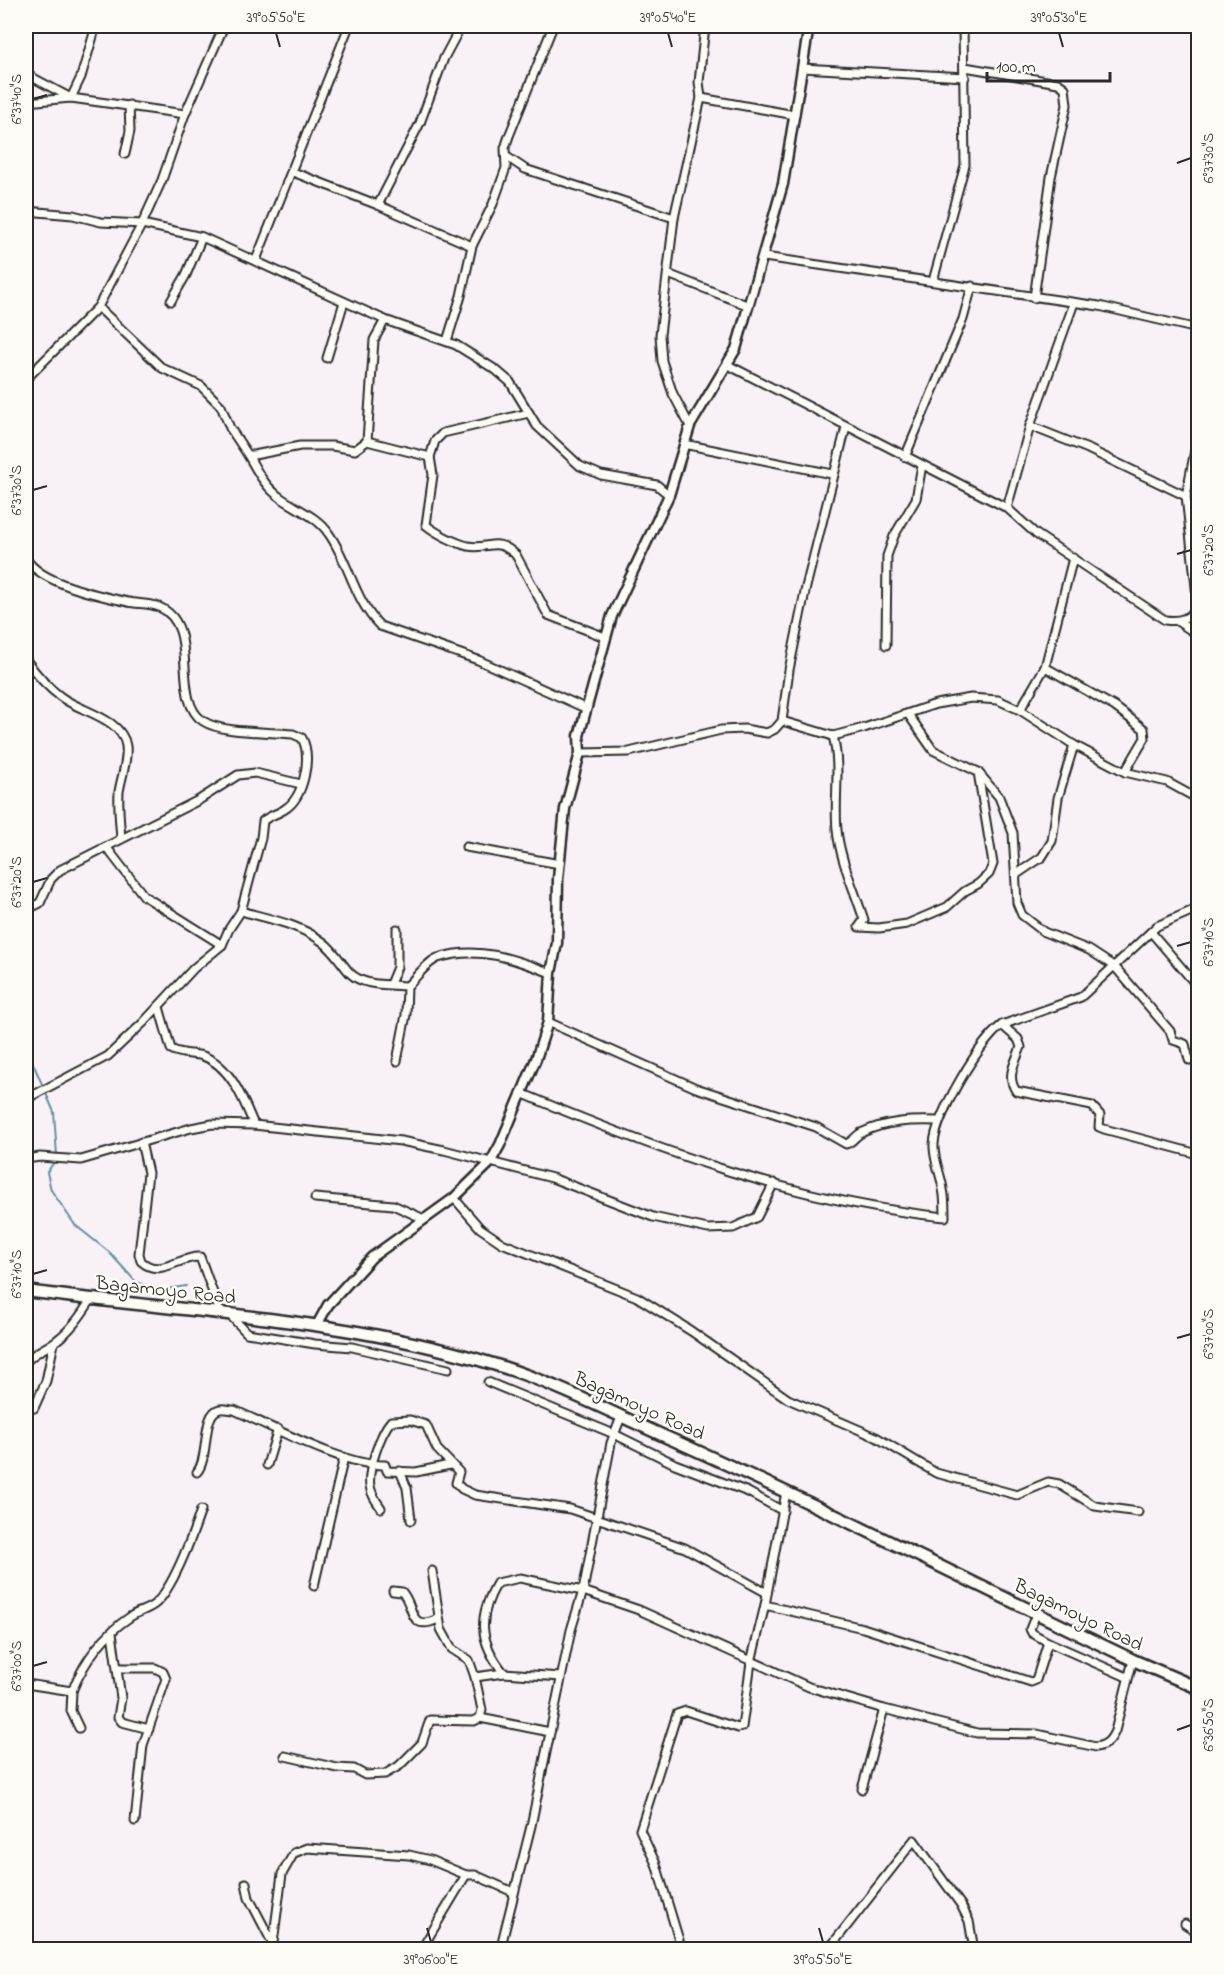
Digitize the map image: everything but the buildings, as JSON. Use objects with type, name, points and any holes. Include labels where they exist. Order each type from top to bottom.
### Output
[{"type":"highway","name":"Bagamoyo Road","points":[[26,1291],[317,1325],[450,1352],[495,1364],[545,1382],[786,1492],[1036,1614],[1198,1688]]},
{"type":"street","points":[[70,98],[81,77],[95,27],[87,26]]},
{"type":"street","points":[[26,379],[98,307],[142,224],[162,180],[185,114],[224,26]]},
{"type":"street","points":[[256,260],[293,172],[349,26]]},
{"type":"street","points":[[378,205],[420,123],[444,58],[461,26]]},
{"type":"street","points":[[447,341],[461,296],[472,246],[494,204],[506,168],[505,148],[509,136],[553,26]]},
{"type":"street","points":[[690,426],[673,394],[662,361],[660,335],[674,218],[701,98],[699,82],[705,26]]},
{"type":"street","points":[[317,1325],[328,1305],[372,1257],[454,1198],[490,1163],[537,1059],[548,1022],[551,973],[557,944],[565,809],[580,753],[579,736],[596,684],[605,637],[669,495],[690,426],[728,365],[749,306],[783,184],[809,26]]},
{"type":"street","points":[[933,281],[965,165],[963,26]]},
{"type":"street","points":[[965,67],[1058,83],[1065,88],[1067,105],[1052,177],[1034,298]]},
{"type":"street","points":[[801,68],[965,77]]},
{"type":"street","points":[[26,74],[70,98]]},
{"type":"street","points":[[26,102],[70,98],[185,114]]},
{"type":"street","points":[[701,98],[795,115]]},
{"type":"street","points":[[125,153],[130,131],[129,105]]},
{"type":"street","points":[[507,157],[525,169],[674,218]]},
{"type":"street","points":[[293,172],[378,205],[472,246]]},
{"type":"street","points":[[26,211],[73,215],[101,222],[142,224],[202,237],[385,320],[447,341],[467,350],[503,376],[518,391],[537,426],[580,466],[601,475],[657,486],[669,495]]},
{"type":"street","points":[[171,301],[186,275],[202,237]]},
{"type":"street","points":[[764,257],[972,286],[1160,318],[1198,329]]},
{"type":"street","points":[[668,274],[749,306]]},
{"type":"street","points":[[905,457],[963,319],[972,286]]},
{"type":"street","points":[[327,358],[344,302]]},
{"type":"street","points":[[1006,508],[1030,426],[1074,303]]},
{"type":"street","points":[[98,307],[162,368],[201,386],[221,406],[230,428],[263,482],[279,496],[321,524],[328,533],[348,575],[373,619],[380,626],[478,660],[587,709]]},
{"type":"street","points":[[248,455],[300,446],[332,446],[355,450],[367,441],[374,340],[385,320]]},
{"type":"street","points":[[728,365],[1006,508],[1036,534],[1165,620],[1177,621],[1192,615],[1198,606],[1186,495],[1198,435]]},
{"type":"street","points":[[529,413],[443,433],[435,441],[430,457],[434,475],[426,525],[466,546],[496,543],[509,548],[516,555],[548,615],[605,637]]},
{"type":"street","points":[[1030,426],[1088,449],[1186,495]]},
{"type":"street","points":[[580,753],[629,752],[721,730],[744,729],[767,733],[782,721],[789,670],[832,474],[846,427]]},
{"type":"street","points":[[367,441],[430,457]]},
{"type":"street","points":[[684,444],[832,474]]},
{"type":"street","points":[[1192,470],[1198,461]]},
{"type":"street","points":[[886,645],[887,556],[894,536],[916,500],[922,465]]},
{"type":"street","points":[[26,558],[31,568],[51,579],[128,603],[159,606],[175,618],[182,639],[191,703],[196,715],[204,722],[220,727],[293,734],[302,738],[307,755],[301,784],[286,808],[263,821],[242,911],[229,928],[222,945],[194,968],[159,1007],[108,1056],[26,1100]]},
{"type":"street","points":[[1020,710],[1045,667],[1073,558]]},
{"type":"street","points":[[1177,621],[1198,635]]},
{"type":"street","points":[[26,660],[40,678],[62,697],[107,721],[117,728],[123,737],[126,754],[119,794],[121,839]]},
{"type":"street","points":[[1045,667],[1115,707],[1144,729],[1145,738],[1125,772]]},
{"type":"street","points":[[782,721],[833,736],[936,704],[971,698],[998,700],[1020,710],[1074,745],[1125,772],[1167,782],[1198,799]]},
{"type":"street","points":[[908,714],[933,750],[978,772],[999,797],[1006,810],[1013,833],[1017,903],[1022,915],[1044,932],[1089,950],[1115,967],[1170,1030],[1173,1040],[1185,1044],[1189,1060],[1198,1060]]},
{"type":"street","points":[[833,736],[837,760],[836,819],[839,844],[864,920],[860,927],[879,928],[908,924],[947,907],[989,874],[993,864],[978,772]]},
{"type":"street","points":[[1017,874],[1042,857],[1052,841],[1058,798],[1074,745]]},
{"type":"street","points":[[26,910],[40,903],[51,879],[60,870],[199,800],[238,775],[255,773],[301,784]]},
{"type":"street","points":[[466,847],[560,864]]},
{"type":"street","points":[[107,848],[144,896],[222,945]]},
{"type":"street","points":[[521,1093],[672,1154],[855,1205],[945,1217],[943,1189],[934,1144],[938,1121],[992,1032],[1002,1025],[1081,997],[1163,922],[1198,908]]},
{"type":"street","points":[[242,911],[286,923],[308,933],[324,943],[352,975],[371,983],[407,986]]},
{"type":"street","points":[[390,984],[398,967],[397,930]]},
{"type":"street","points":[[1151,932],[1198,987]]},
{"type":"street","points":[[397,1061],[405,1023],[407,986],[437,959],[469,952],[509,957],[551,973]]},
{"type":"street","points":[[159,1007],[171,1049],[202,1056],[216,1064],[235,1085],[254,1125]]},
{"type":"street","points":[[548,1022],[696,1088],[816,1127],[846,1144],[862,1133],[885,1125],[901,1121],[938,1121]]},
{"type":"street","points":[[1002,1025],[1021,1043],[1022,1047],[1010,1076],[1010,1083],[1016,1091],[1092,1106],[1100,1115],[1099,1127],[1198,1154]]},
{"type":"street","points":[[26,1159],[40,1157],[81,1160],[212,1124],[254,1125],[401,1141],[552,1178],[653,1217],[708,1229],[733,1228],[757,1217],[774,1183]]},
{"type":"street","points":[[141,1142],[148,1173],[139,1254],[141,1261],[153,1267],[166,1267],[192,1256],[200,1257],[224,1313],[247,1333],[351,1347],[448,1369]]},
{"type":"street","points":[[315,1198],[393,1205],[424,1219]]},
{"type":"street","points":[[454,1198],[480,1228],[502,1243],[637,1297],[692,1331],[788,1399],[876,1437],[936,1473],[1017,1495],[1048,1482],[1059,1484],[1095,1506],[1138,1512]]},
{"type":"street","points":[[26,1362],[36,1351],[54,1343],[71,1329],[91,1300]]},
{"type":"street","points":[[351,1347],[353,1332]]},
{"type":"street","points":[[34,1408],[46,1381],[54,1343]]},
{"type":"street","points":[[489,1382],[615,1434],[675,1464],[748,1492],[783,1511]]},
{"type":"street","points":[[197,1472],[205,1457],[208,1422],[212,1413],[221,1408],[234,1410],[344,1456],[374,1465],[385,1465],[387,1471],[416,1472],[450,1465]]},
{"type":"street","points":[[500,1950],[531,1826],[570,1630],[583,1591],[596,1519],[621,1417]]},
{"type":"street","points":[[381,1508],[370,1484],[384,1428],[391,1421],[400,1420],[426,1425],[437,1449],[459,1472],[456,1483],[462,1489],[475,1494],[570,1509],[685,1548],[767,1593]]},
{"type":"street","points":[[267,1465],[278,1429]]},
{"type":"street","points":[[314,1586],[344,1456]]},
{"type":"street","points":[[400,1471],[407,1488],[411,1520]]},
{"type":"street","points":[[682,1950],[656,1864],[640,1830],[677,1714],[686,1711],[738,1728],[742,1727],[751,1662],[765,1605],[786,1492]]},
{"type":"street","points":[[79,1728],[71,1711],[72,1691],[83,1663],[129,1618],[158,1602],[190,1545],[201,1510]]},
{"type":"street","points":[[432,1571],[438,1619],[453,1648],[469,1660],[482,1710],[480,1718]]},
{"type":"street","points":[[504,1673],[492,1654],[482,1625],[486,1604],[497,1583],[519,1578],[583,1591],[639,1610],[809,1687],[977,1733],[1037,1734],[1096,1747],[1111,1740],[1133,1660]]},
{"type":"street","points":[[393,1591],[402,1592],[409,1599],[411,1613],[419,1622],[438,1619]]},
{"type":"street","points":[[765,1605],[863,1628],[1031,1682],[1036,1680],[1048,1642]]},
{"type":"street","points":[[1036,1614],[1030,1629],[1032,1634],[1127,1677]]},
{"type":"street","points":[[112,1633],[121,1698],[118,1717],[122,1722],[149,1730]]},
{"type":"street","points":[[118,1668],[155,1668],[165,1675],[141,1756],[135,1821]]},
{"type":"street","points":[[475,1677],[504,1673],[561,1677]]},
{"type":"street","points":[[26,1684],[72,1691]]},
{"type":"street","points":[[862,1789],[884,1709]]},
{"type":"street","points":[[285,1756],[336,1768],[354,1769],[365,1775],[385,1774],[399,1766],[422,1743],[430,1720],[474,1721],[480,1718],[550,1732]]},
{"type":"street","points":[[828,1950],[914,1840],[961,1905],[969,1921],[974,1950]]},
{"type":"street","points":[[274,1947],[282,1874],[287,1861],[294,1853],[307,1848],[409,1855],[430,1860],[466,1875],[475,1875],[513,1892]]},
{"type":"street","points":[[421,1950],[466,1875]]},
{"type":"street","points":[[246,1883],[249,1898],[274,1947]]},
{"type":"street","points":[[1185,1924],[1198,1932]]},
{"type":"waterway","points":[[26,1047],[54,1112],[57,1156]]},
{"type":"waterway","points":[[55,1161],[47,1172],[51,1190],[75,1225],[109,1252],[136,1282],[160,1290],[186,1286]]}]
